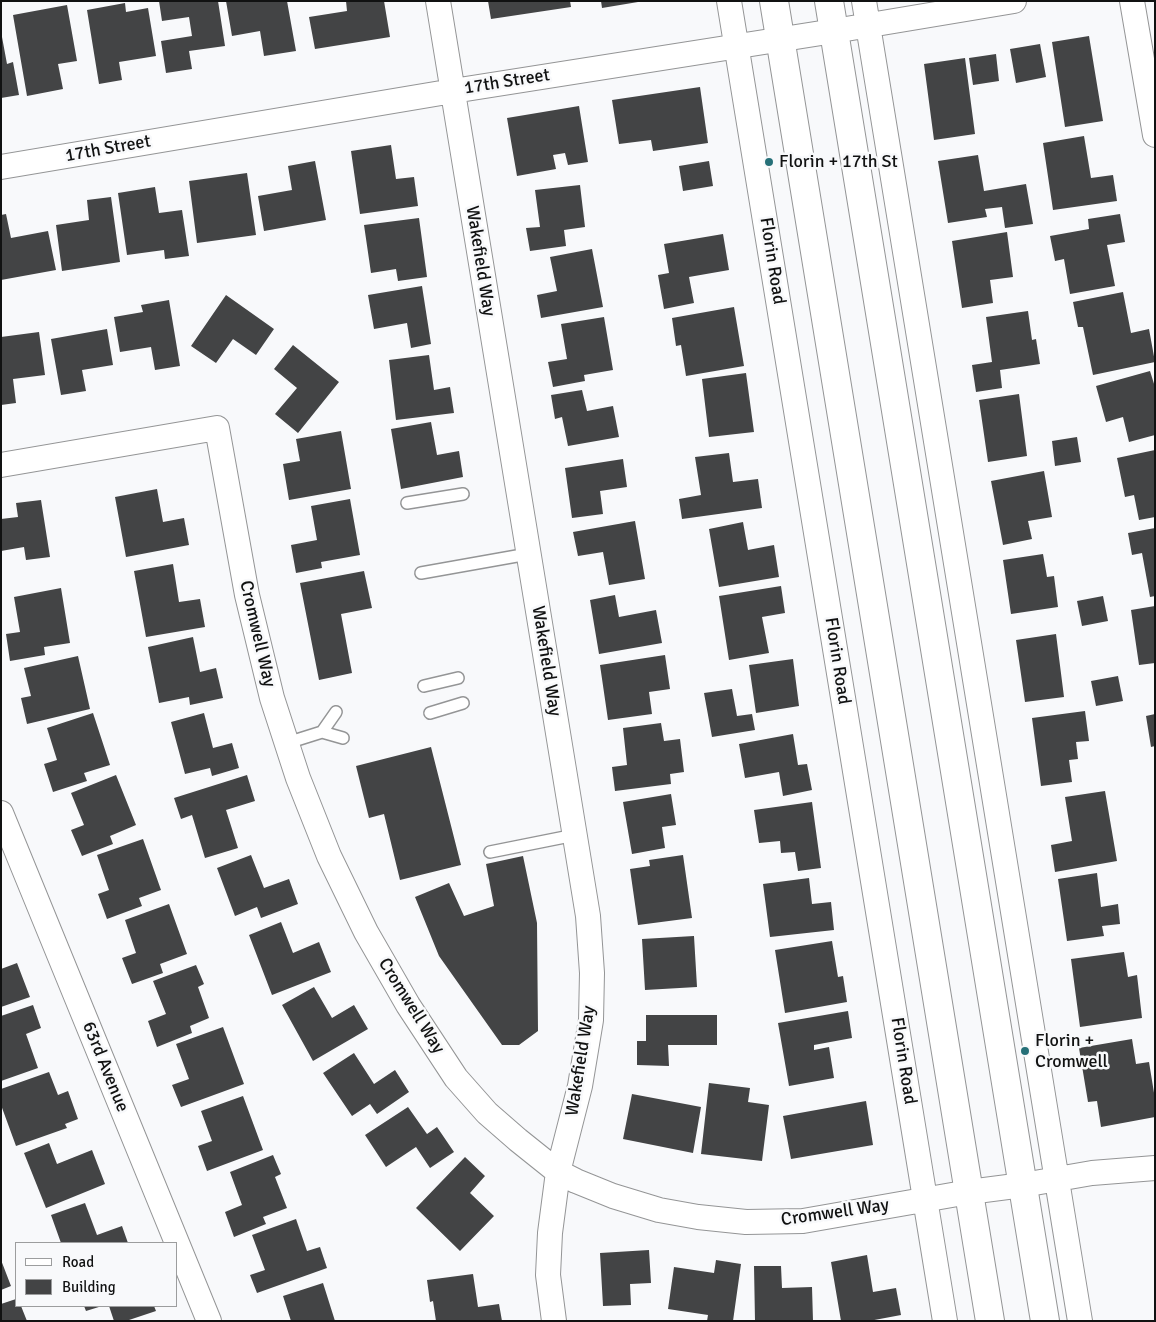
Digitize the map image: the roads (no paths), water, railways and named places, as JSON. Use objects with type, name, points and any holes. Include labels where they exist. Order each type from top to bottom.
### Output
[{"type":"main road","points":[[774,1],[990,1321]]},
{"type":"main road","points":[[829,1],[1045,1321]]},
{"type":"street","name":"Wakefield Way","points":[[438,1],[588,916],[592,973],[591,1020],[580,1086],[558,1172],[550,1233],[548,1275],[554,1321]]},
{"type":"street","name":"Florin Road","points":[[729,1],[945,1321]]},
{"type":"street","points":[[864,1],[1080,1321]]},
{"type":"street","name":"17th Street","points":[[1,167],[452,91],[1014,1]]},
{"type":"street","points":[[1132,1],[1155,135]]},
{"type":"street","name":"Cromwell Way","points":[[1,465],[217,428],[247,595],[272,698],[298,778],[329,856],[366,932],[408,1005],[456,1078],[487,1113],[558,1172],[613,1196],[659,1210],[698,1218],[746,1222],[803,1221],[968,1192],[1092,1173],[1155,1168]]},
{"type":"street","name":"63rd Avenue","points":[[1,812],[177,1242]]},
{"type":"street","name":"63rd Avenue","points":[[178,1245],[209,1321]]},
{"type":"lane","points":[[407,503],[463,494]]},
{"type":"lane","points":[[421,573],[528,554]]},
{"type":"lane","points":[[424,686],[458,678]]},
{"type":"lane","points":[[430,713],[463,704]]},
{"type":"lane","points":[[322,732],[336,712]]},
{"type":"lane","points":[[287,743],[322,732],[343,738]]},
{"type":"lane","points":[[490,852],[575,835]]},
{"type":"place","name":"Florin + 17th St","points":[[769,162]]},
{"type":"place","name":"Florin + Cromwell","points":[[1025,1051]]}]
